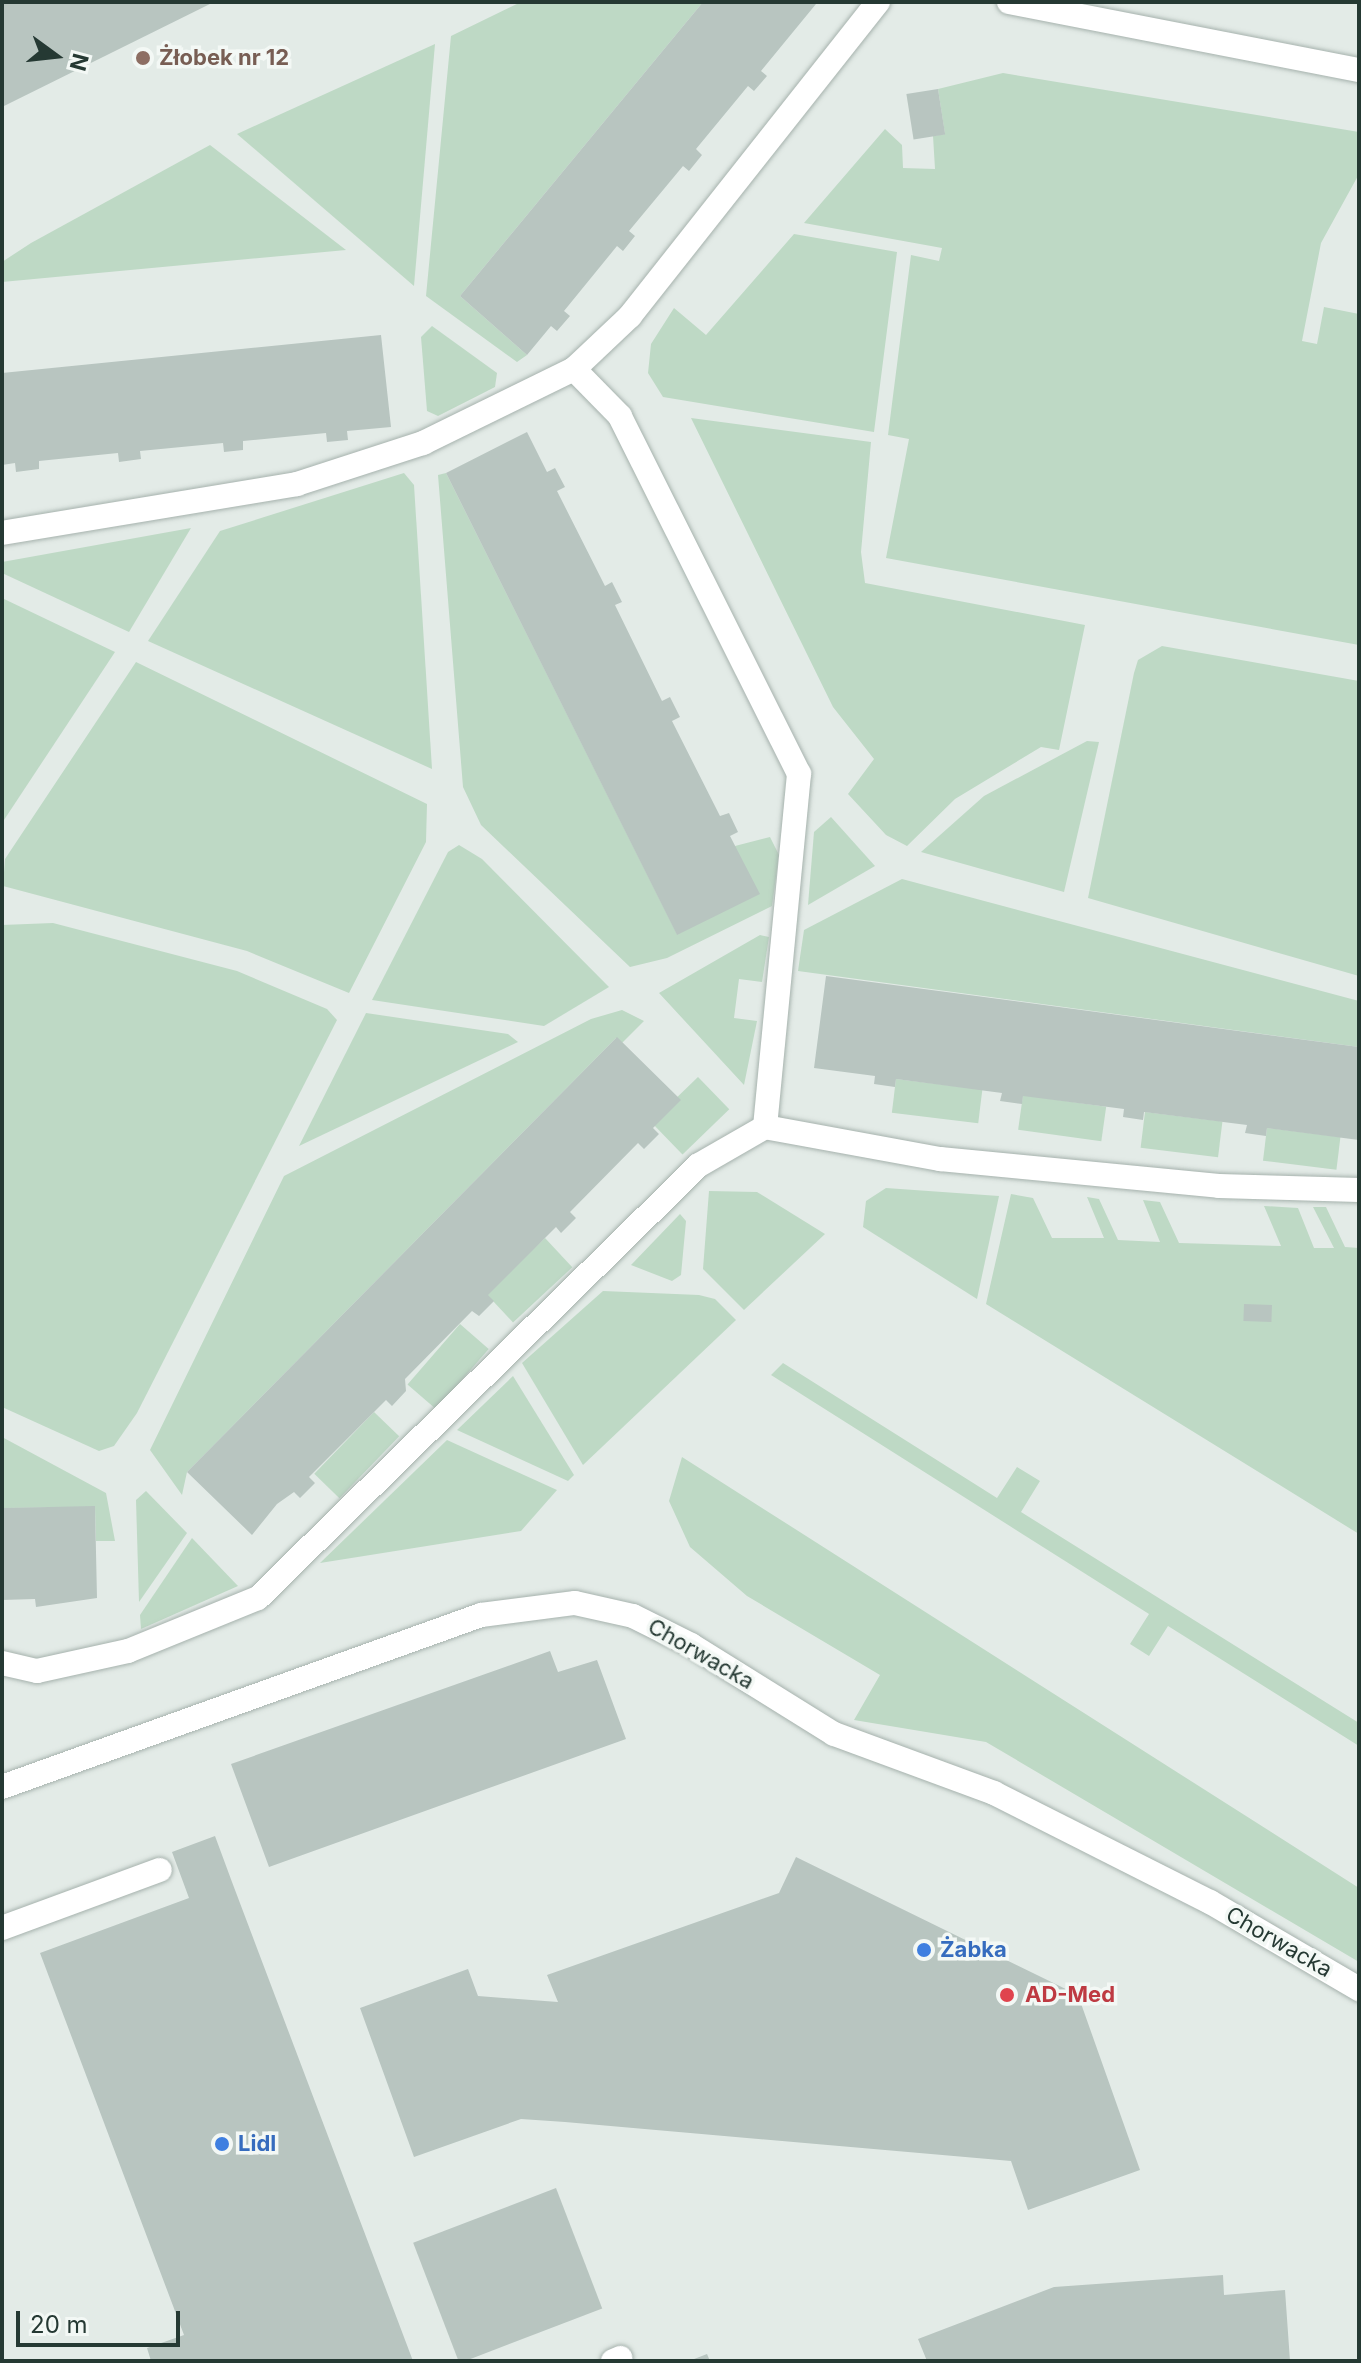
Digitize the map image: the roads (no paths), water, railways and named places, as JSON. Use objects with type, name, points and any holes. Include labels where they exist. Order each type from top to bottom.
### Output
[{"type":"street","points":[[2,533],[297,484],[423,443],[574,369],[630,316],[878,2]]},
{"type":"street","points":[[1009,2],[1359,70]]},
{"type":"street","points":[[574,369],[620,416],[799,774],[765,1127]]},
{"type":"street","points":[[2,1663],[37,1671],[128,1651],[258,1598],[699,1165],[765,1127],[940,1159],[1247,1188],[1359,1190]]},
{"type":"street","name":"Chorwacka","points":[[2,1787],[481,1615],[575,1603],[633,1616],[691,1645],[834,1734],[994,1793],[1210,1902],[1359,1989]]},
{"type":"street","points":[[2,1928],[160,1870]]},
{"type":"place","name":"Żłobek nr 12","points":[[143,58]]},
{"type":"place","name":"Żabka","points":[[924,1950]]},
{"type":"place","name":"AD-Med","points":[[1007,1995]]},
{"type":"place","name":"Lidl","points":[[222,2144]]}]
